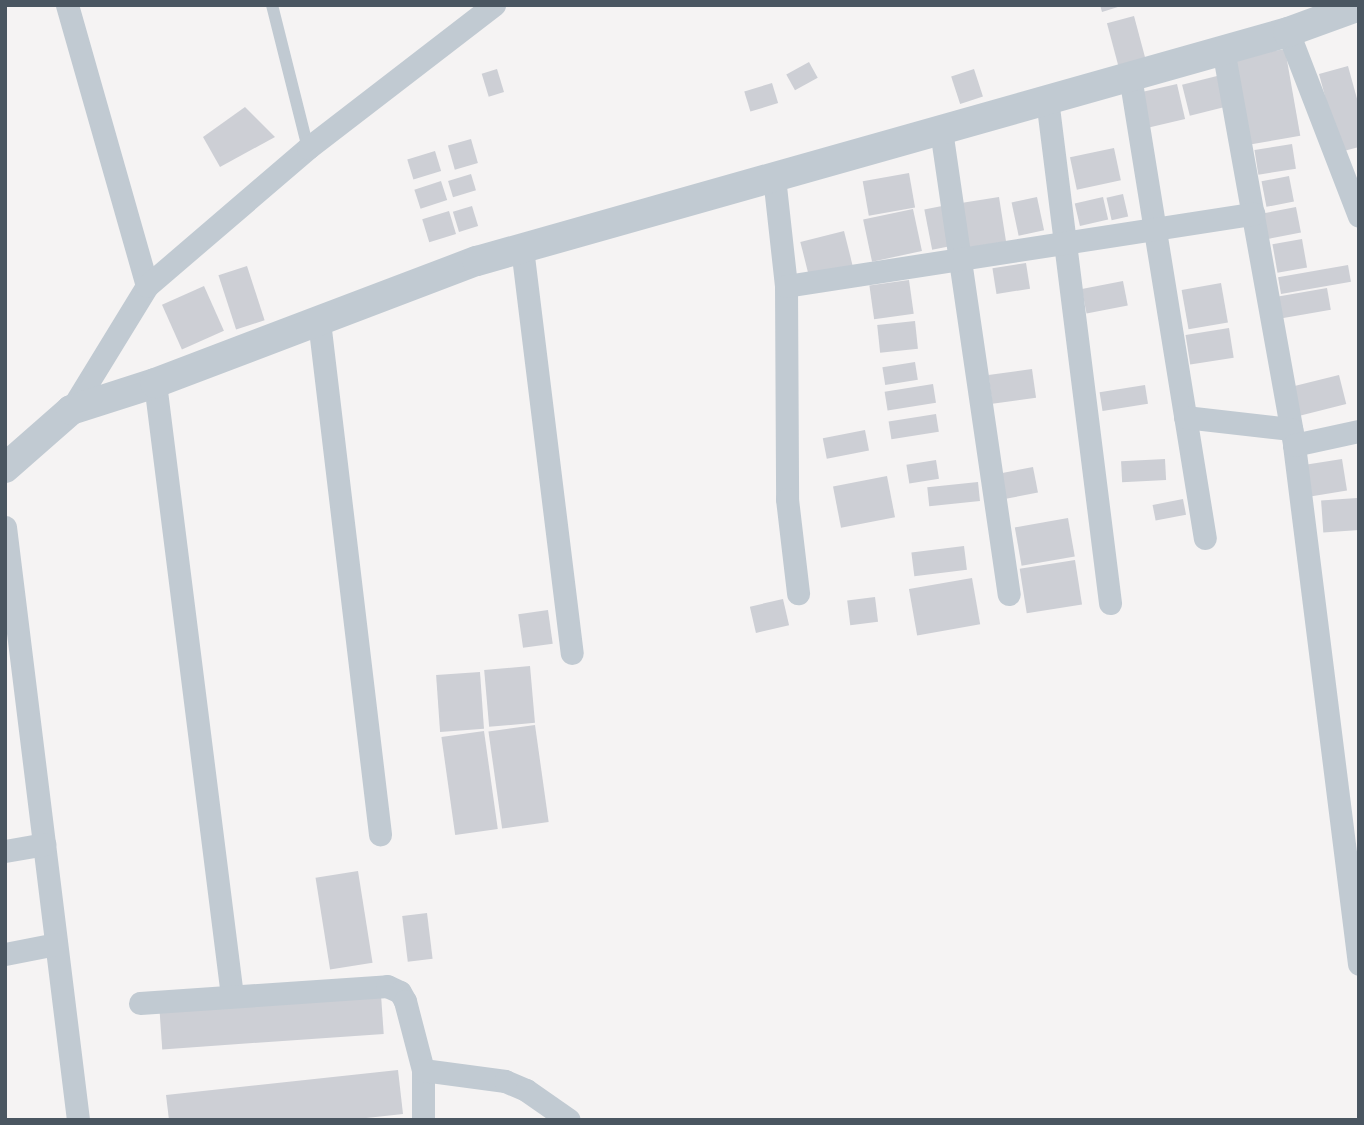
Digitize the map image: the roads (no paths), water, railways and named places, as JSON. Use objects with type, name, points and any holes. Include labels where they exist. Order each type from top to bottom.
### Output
[{"type":"street","points":[[67,5],[147,286]]},
{"type":"street","points":[[5,468],[71,410],[147,286],[308,148],[495,5]]},
{"type":"street","points":[[71,410],[155,383],[477,261],[1288,32],[1359,6]]},
{"type":"street","points":[[1288,32],[1359,216]]},
{"type":"street","points":[[1223,49],[1293,437],[1359,964]]},
{"type":"street","points":[[1130,76],[1205,538]]},
{"type":"street","points":[[1046,99],[1110,603]]},
{"type":"street","points":[[941,130],[1009,594]]},
{"type":"street","points":[[774,177],[786,286],[787,499],[798,593]]},
{"type":"street","points":[[786,286],[1253,214]]},
{"type":"street","points":[[522,248],[572,653]]},
{"type":"street","points":[[319,321],[380,834]]},
{"type":"street","points":[[155,383],[232,996]]},
{"type":"street","points":[[1185,417],[1293,437],[1359,431]]},
{"type":"street","points":[[5,527],[78,1120]]},
{"type":"street","points":[[5,851],[44,844]]},
{"type":"street","points":[[5,954],[56,944]]},
{"type":"street","points":[[140,1003],[387,986],[400,992],[405,1001],[423,1070],[424,1120]]},
{"type":"street","points":[[423,1070],[505,1081],[526,1090],[569,1120]]},
{"type":"lane","points":[[272,5],[308,148]]}]
